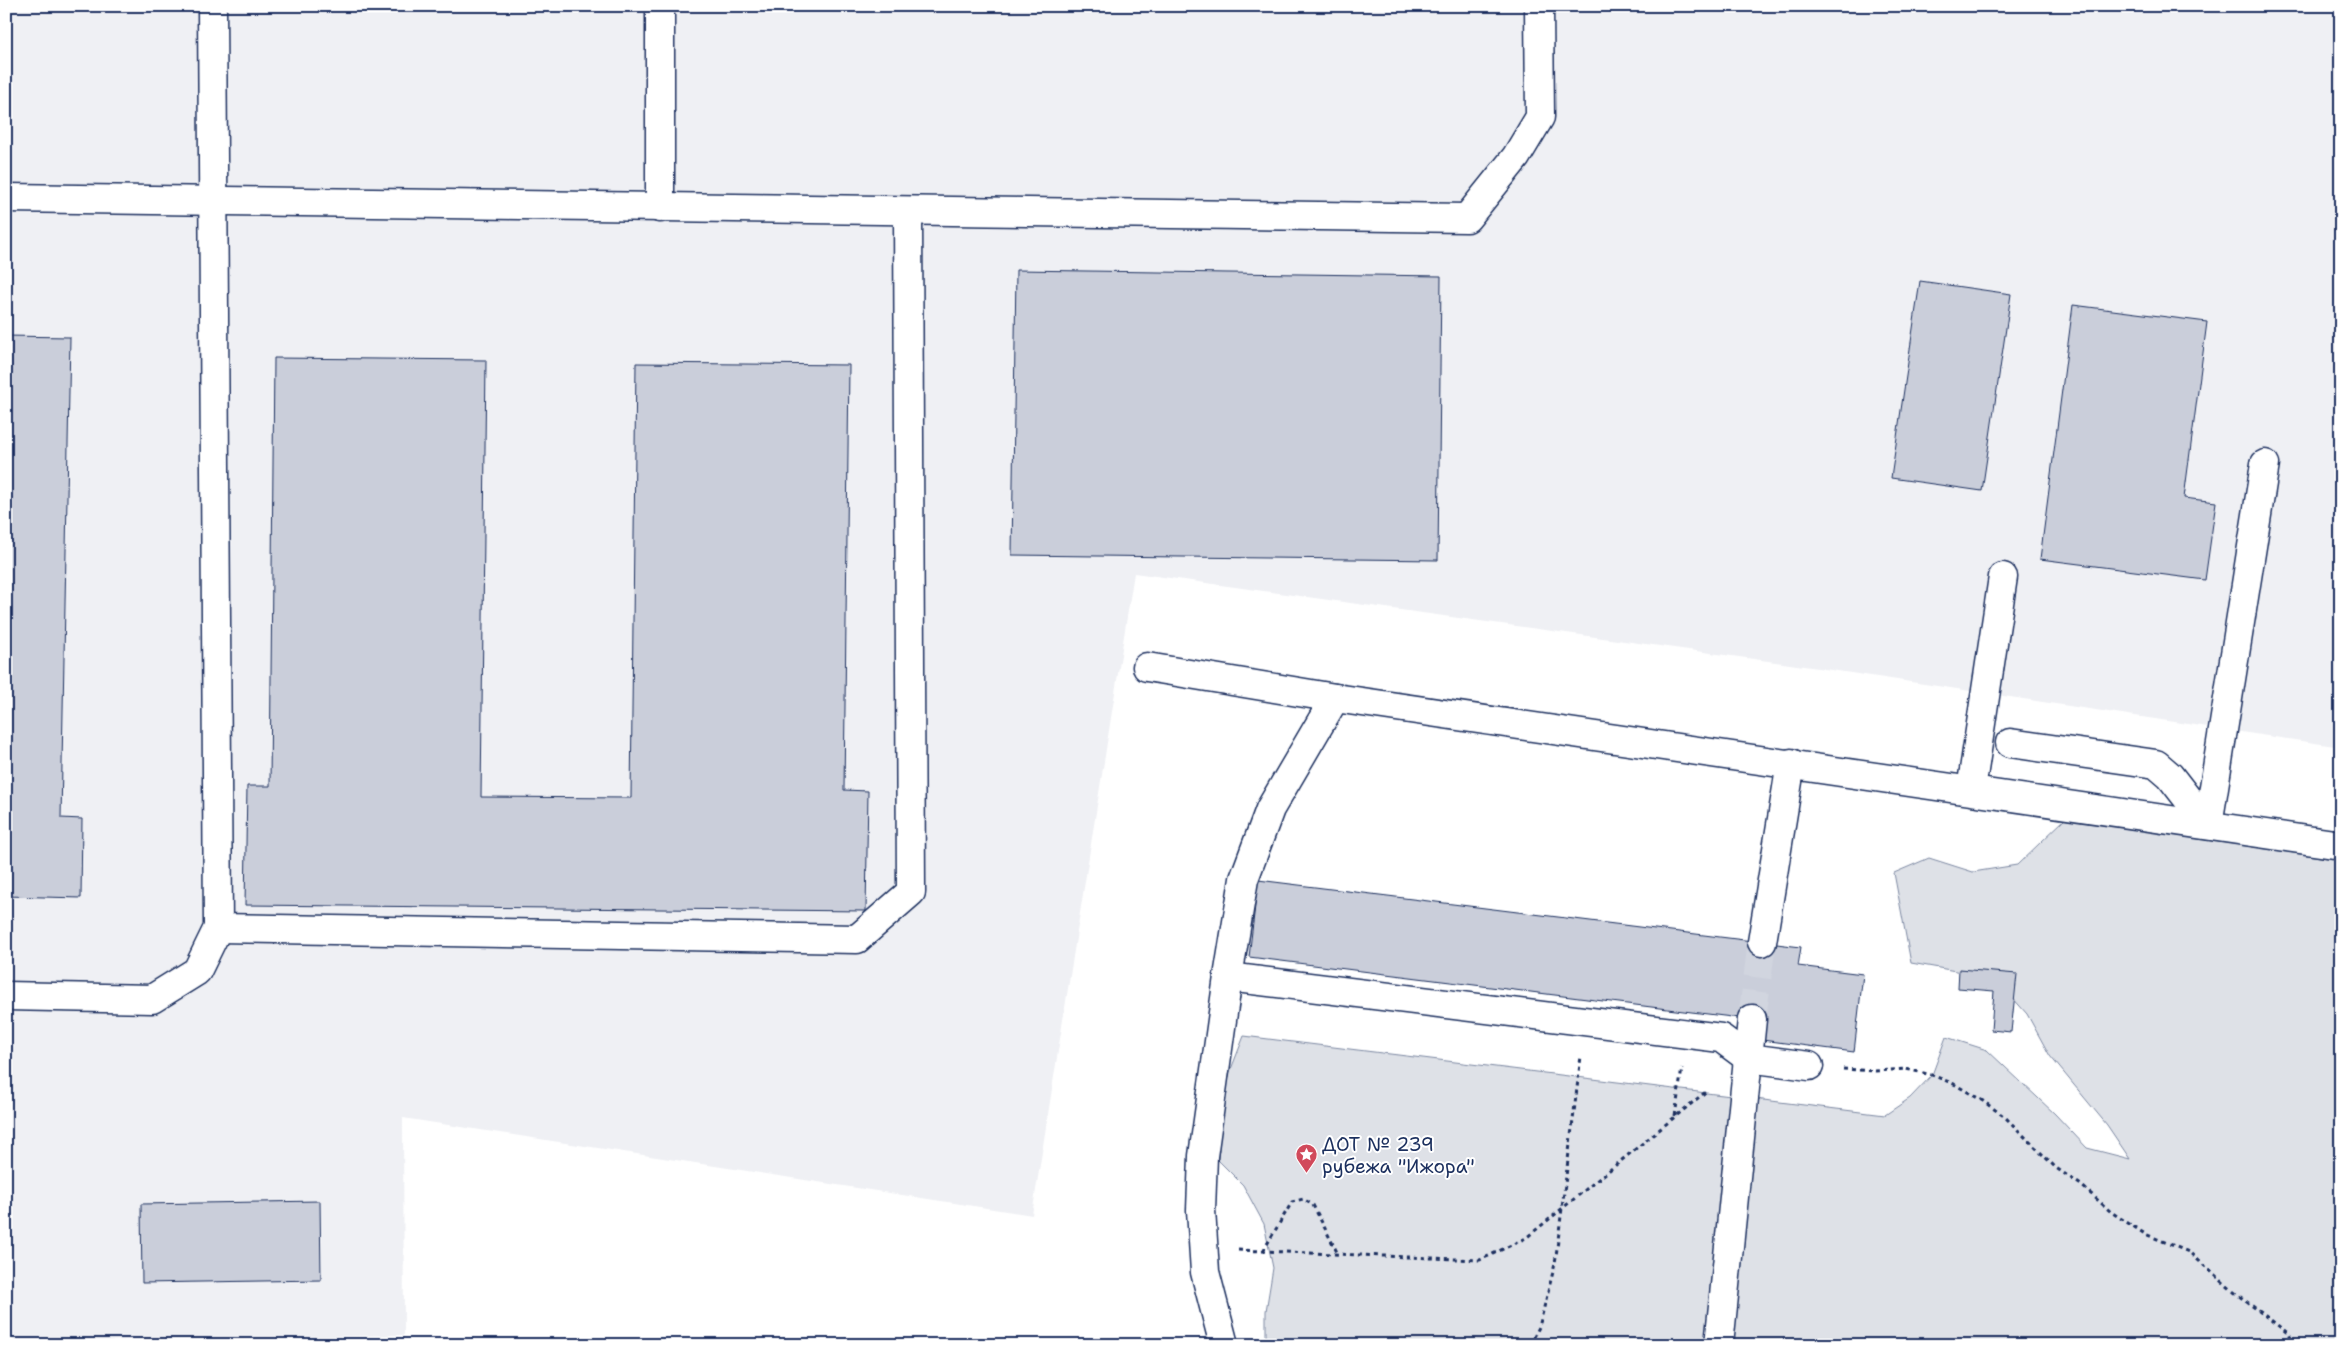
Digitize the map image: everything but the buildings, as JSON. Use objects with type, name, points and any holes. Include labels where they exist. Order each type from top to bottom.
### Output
[{"type":"lane","points":[[6,996],[152,999],[197,971],[218,928],[212,6]]},
{"type":"lane","points":[[660,6],[660,208]]},
{"type":"lane","points":[[6,198],[1467,218],[1516,157],[1540,117],[1539,6]]},
{"type":"lane","points":[[218,928],[857,940],[911,892],[908,211]]},
{"type":"lane","points":[[2208,825],[2265,464]]},
{"type":"lane","points":[[1971,790],[1984,693],[2004,577]]},
{"type":"lane","points":[[1147,667],[1335,698],[1791,763],[2341,845]]},
{"type":"lane","points":[[1224,1345],[1205,1272],[1200,1210],[1203,1156],[1244,879],[1270,809],[1335,698]]},
{"type":"lane","points":[[2010,743],[2156,764],[2170,776],[2208,825]]},
{"type":"lane","points":[[1762,942],[1791,763]]},
{"type":"lane","points":[[1228,977],[1720,1038],[1748,1058],[1809,1066]]},
{"type":"lane","points":[[1719,1345],[1752,1019]]},
{"type":"path","points":[[1530,1345],[1539,1327],[1555,1264],[1585,1022]]},
{"type":"path","points":[[1675,1116],[1686,1034]]},
{"type":"path","points":[[1203,1249],[1480,1260],[1526,1238],[1748,1058]]},
{"type":"path","points":[[1809,1066],[1875,1071],[1906,1070],[1932,1075],[1954,1084],[2005,1118],[2056,1168],[2081,1185],[2111,1212],[2145,1234],[2189,1252],[2234,1292],[2289,1334],[2294,1345]]},
{"type":"path","points":[[1263,1251],[1292,1202],[1303,1199],[1313,1205],[1338,1254]]},
{"type":"shaded area","points":[[6,6],[2341,6],[2341,747],[1818,668],[1134,573],[1032,1215],[403,1118],[404,1335],[6,1343]]},
{"type":"shaded area","points":[[2065,819],[2341,860],[2341,1345],[1266,1345],[1266,1311],[1273,1268],[1264,1224],[1243,1185],[1218,1160],[1224,1087],[1244,1036],[1885,1115],[1910,1098],[1932,1075],[1946,1037],[1987,1050],[2055,1114],[2087,1148],[2130,1159],[2107,1125],[2050,1056],[2027,1014],[1995,978],[1911,963],[1894,873],[1929,858],[1973,872],[2017,865]]},
{"type":"tunnel","points":[[1752,1019],[1762,942]]},
{"type":"place","name":"ДОТ № 239 рубежа \"Ижора\"","points":[[1306,1174]]}]
